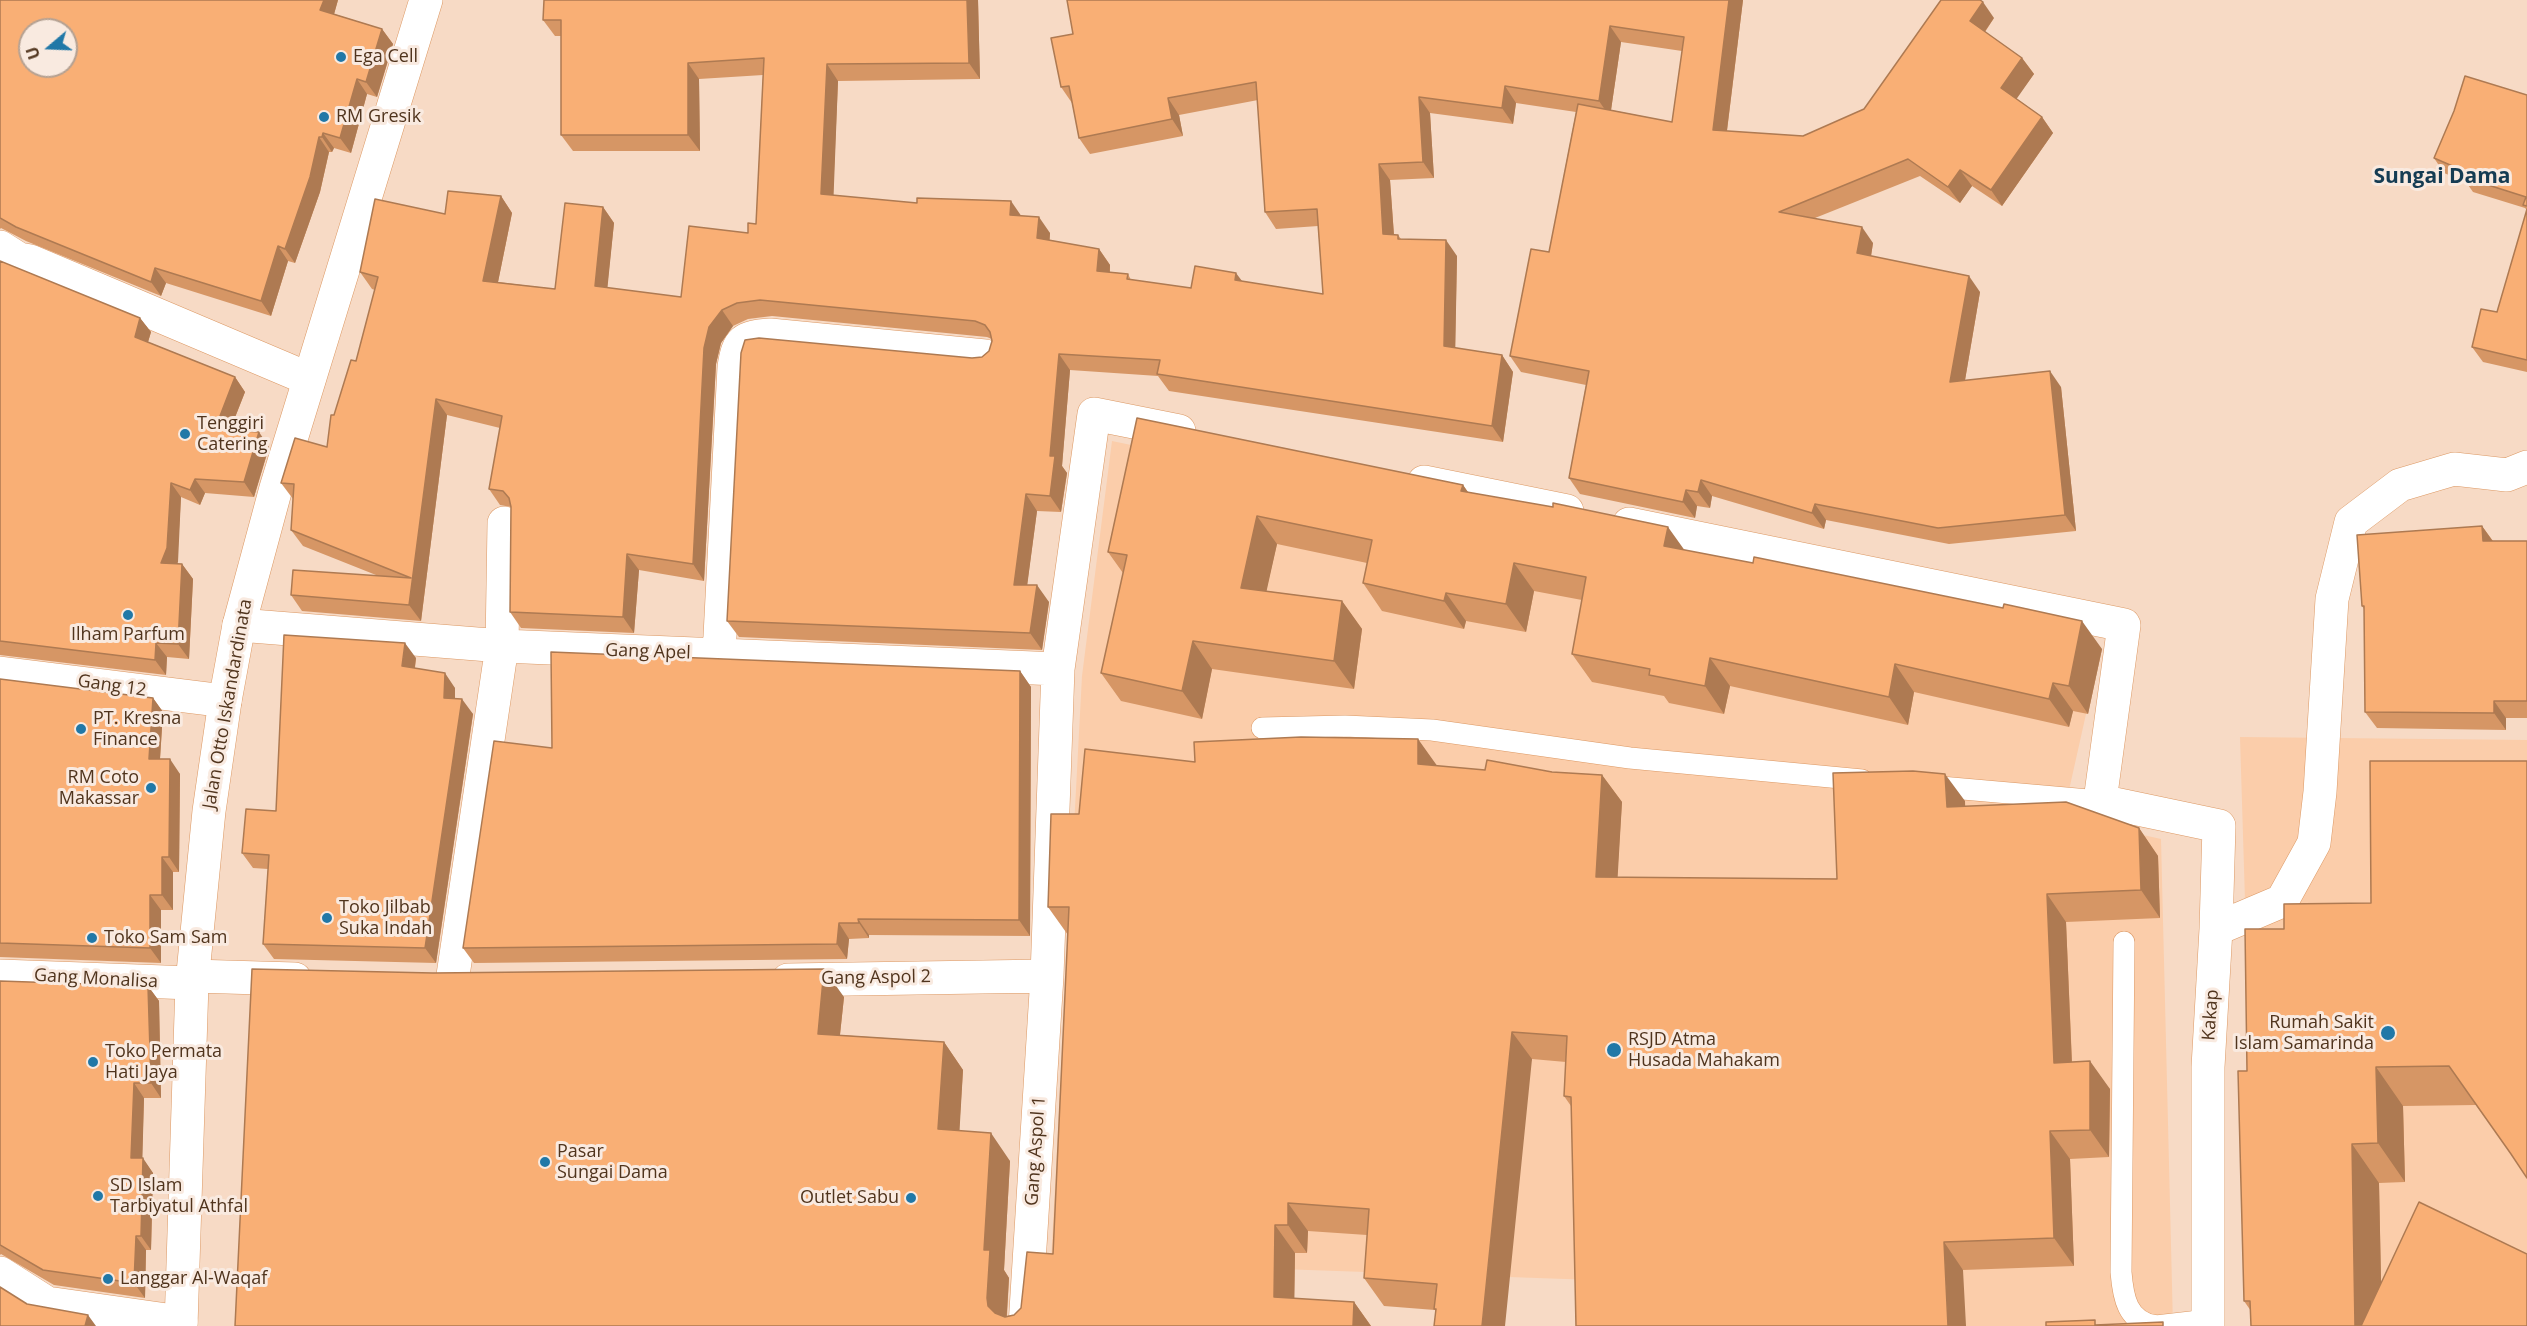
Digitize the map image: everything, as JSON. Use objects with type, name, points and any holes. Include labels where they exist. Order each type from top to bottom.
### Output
[{"type":"street","name":"Jalan Otto Iskandardinata","points":[[181,1324],[192,980],[208,811],[239,625],[276,488],[426,0]]},
{"type":"street","points":[[0,247],[19,259],[30,261],[309,379]]},
{"type":"street","points":[[719,655],[734,367],[740,343],[747,338],[770,334],[985,356]]},
{"type":"street","name":"Gang Aspol 1","points":[[1025,1326],[1047,976],[1058,669],[1094,414],[1211,438]]},
{"type":"street","points":[[2217,929],[2282,901],[2314,843],[2320,792],[2332,599],[2351,522],[2400,485],[2454,469],[2507,475],[2527,467]]},
{"type":"street","points":[[1398,476],[2124,626],[2100,801]]},
{"type":"street","points":[[453,982],[502,646],[504,523]]},
{"type":"street","name":"Gang Apel","points":[[239,625],[502,646],[1058,669]]},
{"type":"street","name":"Gang 12","points":[[0,673],[225,701]]},
{"type":"street","name":"Kakap","points":[[2100,801],[2219,826],[2217,929],[2208,1067],[2208,1323]]},
{"type":"street","name":"Gang Monalisa","points":[[0,976],[192,980]]},
{"type":"street","name":"Gang Aspol 2","points":[[754,981],[1047,976]]},
{"type":"street","points":[[192,980],[326,980]]},
{"type":"street","points":[[418,982],[488,982]]},
{"type":"street","points":[[0,1273],[47,1303],[181,1324]]},
{"type":"lane","points":[[1262,728],[1345,726],[1432,730],[1630,758],[1888,782]]},
{"type":"lane","points":[[1912,784],[2100,801]]},
{"type":"lane","points":[[2124,942],[2121,1272],[2124,1298],[2130,1312],[2144,1324],[2156,1326],[2208,1323]]},
{"type":"shaded area","name":"RSJD Atma Husada Mahakam","points":[[1112,441],[2101,647],[2063,817],[2161,839],[2173,1326],[1639,1326],[1623,1281],[1051,1261],[1082,676]]},
{"type":"shaded area","name":"Rumah Sakit Islam Samarinda","points":[[2240,737],[2527,740],[2527,1326],[2258,1326]]},
{"type":"building","points":[[0,0],[324,0],[320,10],[382,29],[366,82],[357,79],[340,138],[323,133],[322,137],[319,137],[310,177],[285,249],[278,246],[261,301],[155,268],[151,282],[16,227],[0,218]]},
{"type":"building","points":[[544,0],[967,0],[969,63],[827,64],[821,194],[917,203],[917,198],[1011,201],[1010,215],[1039,217],[1037,238],[1099,249],[1097,271],[1128,274],[1127,279],[1191,288],[1195,266],[1236,273],[1235,280],[1323,294],[1317,209],[1265,212],[1256,82],[1168,98],[1172,119],[1079,138],[1069,86],[1061,87],[1051,38],[1073,34],[1067,0],[1729,0],[1713,130],[1803,136],[1864,109],[1941,0],[1980,0],[1983,2],[1970,21],[2022,58],[2001,88],[2042,117],[1991,190],[1960,170],[1948,187],[1908,159],[1779,212],[1862,227],[1857,253],[1969,276],[1950,382],[2050,371],[2065,515],[1938,528],[1815,504],[1812,513],[1701,480],[1698,492],[1686,490],[1683,502],[1569,478],[1589,371],[1510,356],[1531,249],[1549,252],[1578,104],[1672,122],[1684,37],[1610,26],[1599,101],[1505,86],[1502,108],[1419,97],[1423,162],[1379,164],[1383,234],[1398,235],[1398,239],[1446,240],[1444,346],[1502,355],[1492,426],[1157,374],[1160,360],[1059,354],[1050,456],[1055,456],[1050,496],[1026,494],[1014,585],[1037,585],[1030,633],[727,621],[741,353],[745,340],[759,338],[972,358],[982,357],[989,351],[992,341],[985,325],[975,321],[760,300],[737,303],[722,310],[709,327],[704,348],[693,564],[627,554],[623,617],[510,612],[511,507],[509,498],[503,491],[489,489],[502,416],[436,399],[409,605],[291,595],[293,570],[411,578],[291,530],[294,484],[281,483],[295,438],[327,447],[331,415],[334,415],[351,360],[356,361],[378,277],[360,272],[375,199],[445,214],[448,191],[501,196],[483,281],[555,289],[565,203],[603,207],[595,286],[681,297],[689,226],[748,233],[748,223],[756,224],[764,58],[688,63],[688,135],[561,135],[561,20],[543,20]]},
{"type":"building","points":[[2465,76],[2527,95],[2527,206],[2523,205],[2526,197],[2463,177],[2464,171],[2434,158],[2454,111]]},
{"type":"building","points":[[2527,209],[2527,360],[2472,347],[2481,309],[2497,312]]},
{"type":"building","points":[[0,261],[140,318],[135,337],[235,377],[215,429],[259,432],[244,482],[195,479],[190,490],[171,483],[167,548],[161,563],[182,564],[178,644],[156,643],[155,660],[0,641]]},
{"type":"building","points":[[1137,418],[1463,485],[1461,491],[1553,507],[1553,503],[1668,527],[1664,546],[1753,563],[1754,557],[2003,608],[2004,604],[2082,621],[2069,686],[2053,683],[2049,699],[1895,664],[1889,697],[1710,658],[1705,686],[1649,675],[1650,669],[1572,654],[1586,577],[1514,563],[1506,604],[1446,593],[1444,601],[1363,583],[1372,540],[1257,516],[1241,588],[1342,601],[1334,661],[1193,641],[1182,691],[1101,673],[1127,555],[1108,552]]},
{"type":"building","points":[[2482,526],[2483,541],[2527,541],[2527,701],[2494,701],[2494,713],[2365,712],[2364,606],[2362,606],[2357,535]]},
{"type":"building","points":[[284,635],[405,643],[402,666],[445,673],[444,698],[462,699],[425,948],[263,944],[269,855],[242,853],[246,809],[276,811]]},
{"type":"building","points":[[551,652],[1020,671],[1019,920],[858,919],[859,923],[839,923],[837,944],[463,948],[494,741],[552,748]]},
{"type":"building","points":[[0,679],[153,698],[149,759],[170,759],[169,857],[162,857],[162,895],[150,895],[150,948],[0,943]]},
{"type":"building","points":[[1301,737],[1418,739],[1418,764],[1485,770],[1487,760],[1552,772],[1602,775],[1596,877],[1837,879],[1833,773],[1913,771],[1945,774],[1947,807],[2066,802],[2139,828],[2141,890],[2047,894],[2054,1063],[2090,1061],[2090,1130],[2050,1131],[2054,1238],[1944,1242],[1948,1326],[1576,1326],[1571,1097],[1564,1096],[1567,1036],[1512,1032],[1482,1326],[1434,1326],[1437,1284],[1364,1278],[1369,1209],[1288,1203],[1288,1225],[1275,1225],[1274,1297],[1354,1302],[1353,1326],[235,1326],[252,969],[433,973],[824,969],[818,1034],[944,1042],[938,1129],[991,1133],[984,1250],[990,1250],[988,1306],[995,1313],[1005,1317],[1014,1315],[1021,1308],[1027,1252],[1053,1254],[1069,907],[1048,907],[1051,814],[1079,814],[1085,749],[1195,762],[1194,742]]},
{"type":"building","name":"Rumah Sakit Islam Samarinda","points":[[2370,761],[2527,761],[2527,1178],[2449,1066],[2376,1067],[2378,1143],[2352,1144],[2355,1326],[2251,1326],[2250,1301],[2244,1301],[2238,1071],[2247,1071],[2245,929],[2284,929],[2284,904],[2371,903]]},
{"type":"building","points":[[0,981],[148,986],[151,1083],[134,1083],[131,1158],[143,1158],[141,1236],[136,1236],[134,1283],[43,1270],[0,1245]]},
{"type":"building","points":[[2419,1202],[2527,1254],[2527,1326],[2361,1326]]},
{"type":"building","points":[[0,1287],[27,1304],[88,1315],[85,1326],[0,1326]]},
{"type":"building","points":[[2095,1320],[2095,1325],[2163,1322],[2163,1326],[2046,1326],[2046,1322]]},
{"type":"place","name":"Ega Cell","points":[[341,57]]},
{"type":"place","name":"RM Gresik","points":[[324,117]]},
{"type":"place","name":"Tenggiri Catering","points":[[185,434]]},
{"type":"place","name":"Ilham Parfum","points":[[128,615]]},
{"type":"place","name":"PT. Kresna Finance","points":[[81,729]]},
{"type":"place","name":"RM Coto Makassar","points":[[151,788]]},
{"type":"place","name":"Toko Jilbab Suka Indah","points":[[327,918]]},
{"type":"place","name":"Toko Sam Sam","points":[[92,938]]},
{"type":"place","name":"Rumah Sakit Islam Samarinda","points":[[2388,1033]]},
{"type":"place","name":"RSJD Atma Husada Mahakam","points":[[1614,1050]]},
{"type":"place","name":"Toko Permata Hati Jaya","points":[[93,1062]]},
{"type":"place","name":"Pasar Sungai Dama","points":[[545,1162]]},
{"type":"place","name":"SD Islam Tarbiyatul Athfal","points":[[98,1196]]},
{"type":"place","name":"Outlet Sabu","points":[[911,1198]]},
{"type":"place","name":"Langgar Al-Waqaf","points":[[108,1279]]},
{"type":"district","name":"Sungai Dama","points":[[2442,177]]}]
